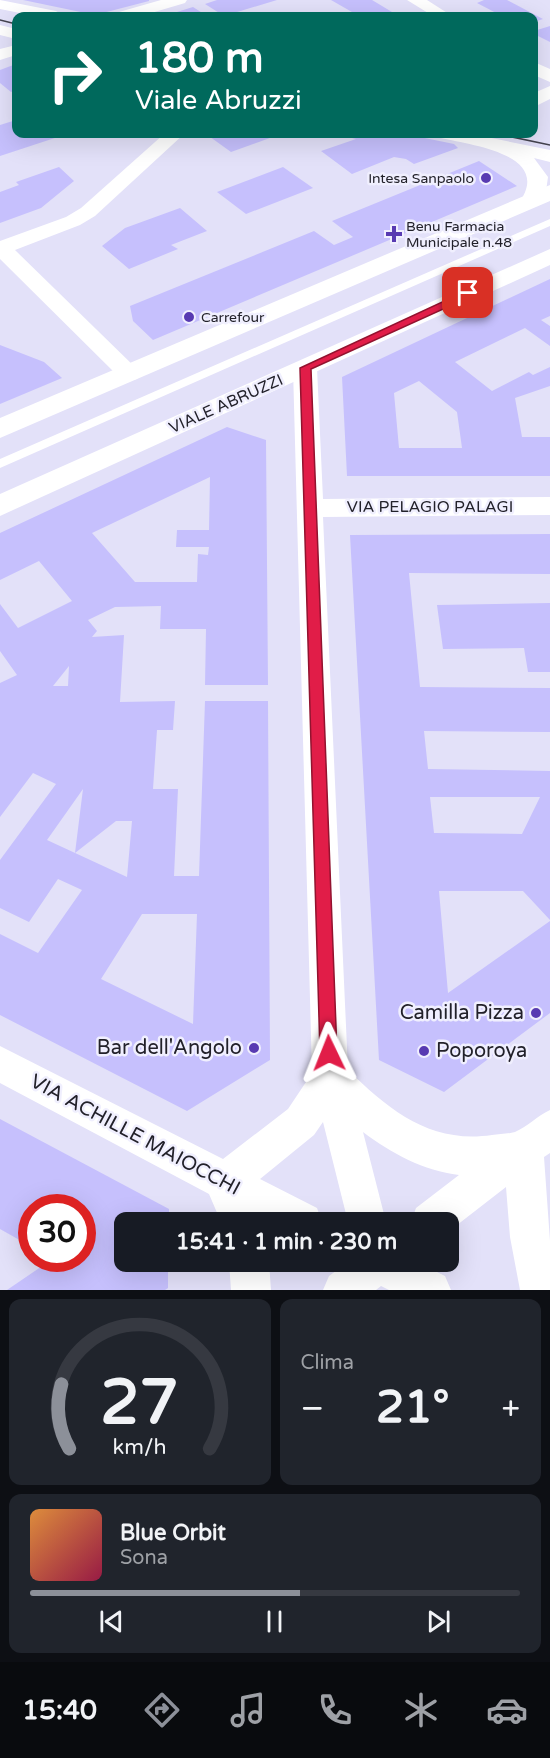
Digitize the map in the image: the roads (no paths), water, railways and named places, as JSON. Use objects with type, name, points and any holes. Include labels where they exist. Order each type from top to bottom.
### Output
[{"type":"main road","points":[[0,429],[540,196]]},
{"type":"main road","name":"VIALE ABRUZZI","points":[[0,506],[550,256]]},
{"type":"street","points":[[138,12],[179,0]]},
{"type":"street","points":[[415,0],[437,12]]},
{"type":"street","points":[[0,4],[37,12]]},
{"type":"street","points":[[129,374],[1,248],[81,217],[170,138]]},
{"type":"street","points":[[500,139],[550,156]]},
{"type":"street","points":[[500,139],[536,170],[540,179],[540,196]]},
{"type":"street","points":[[305,368],[330,1077],[364,1212]]},
{"type":"street","name":"VIA PELAGIO PALAGI","points":[[310,508],[550,506]]},
{"type":"street","name":"VIA ACHILLE MAIOCCHI","points":[[0,1064],[283,1212]]},
{"type":"street","points":[[330,1077],[349,1097],[387,1127],[433,1150],[450,1155],[470,1156],[537,1139]]},
{"type":"street","points":[[236,1212],[224,1182],[301,1122],[330,1077]]},
{"type":"street","points":[[442,1212],[537,1139]]},
{"type":"street","points":[[537,1139],[524,1190],[529,1245],[540,1290]]},
{"type":"street","points":[[250,1272],[251,1290]]},
{"type":"street","points":[[342,1290],[365,1272]]},
{"type":"street","points":[[397,1272],[431,1290]]},
{"type":"lane","points":[[0,464],[550,222]]},
{"type":"tram line","points":[[0,20],[12,23]]},
{"type":"tram line","points":[[517,138],[550,145]]},
{"type":"place","name":"Intesa Sanpaolo","points":[[486,178]]},
{"type":"place","name":"Benu Farmacia Municipale n.48","points":[[394,234]]},
{"type":"place","name":"Carrefour","points":[[189,317]]},
{"type":"place","name":"Camilla Pizza","points":[[536,1013]]},
{"type":"place","name":"Bar dell'Angolo","points":[[254,1048]]},
{"type":"place","name":"Poporoya","points":[[424,1051]]}]
